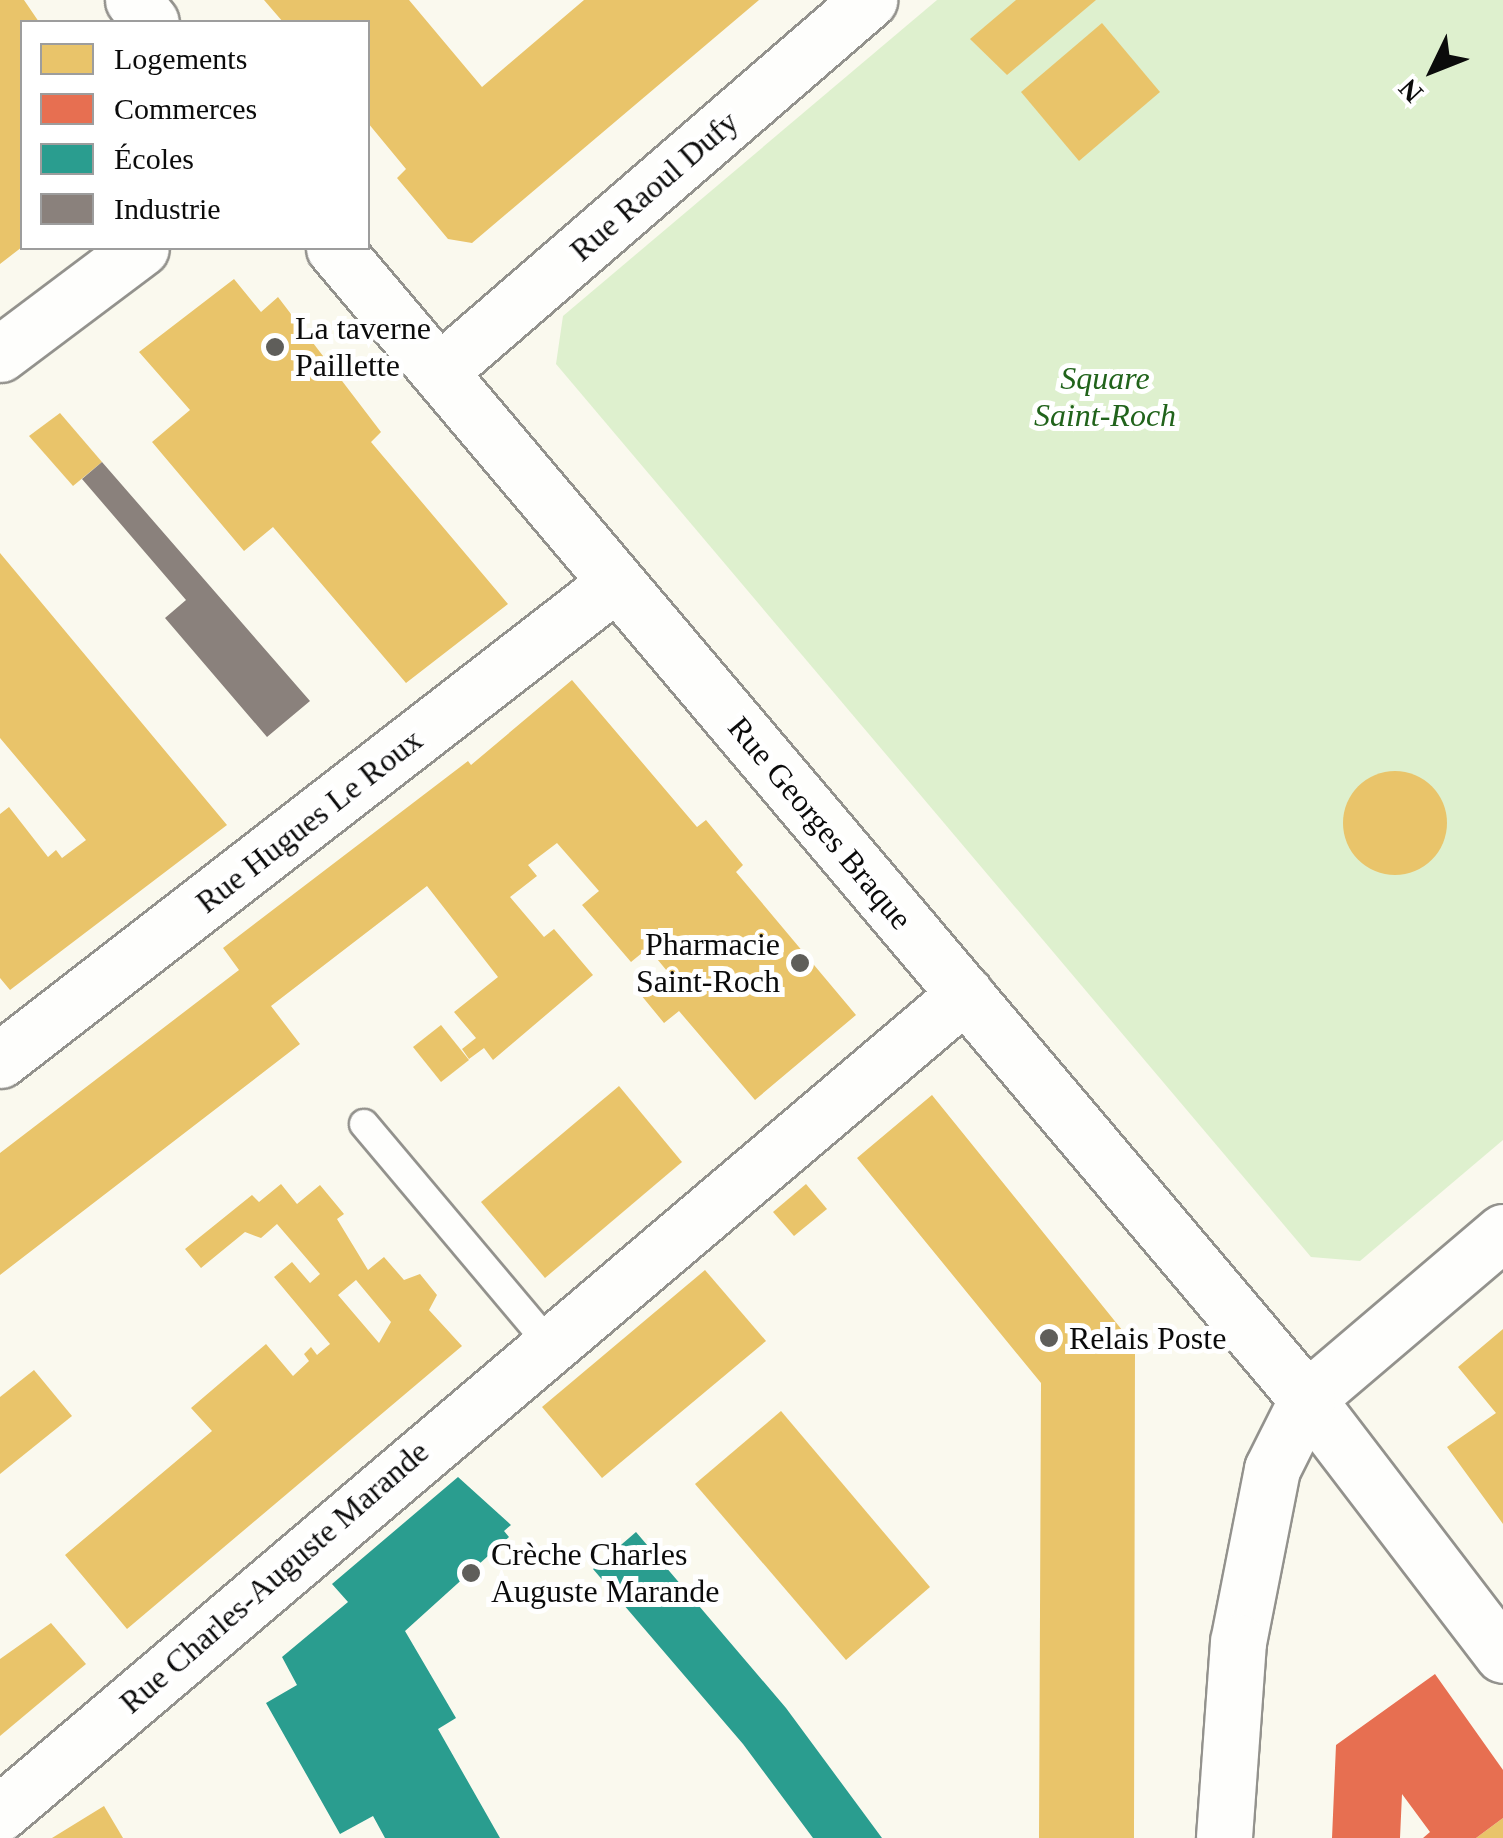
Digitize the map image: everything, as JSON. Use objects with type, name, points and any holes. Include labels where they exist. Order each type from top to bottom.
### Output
[{"type":"street","points":[[133,0],[149,20]]},
{"type":"street","name":"Rue Raoul Dufy","points":[[439,372],[869,0]]},
{"type":"street","points":[[0,354],[138,250]]},
{"type":"street","name":"Rue Georges Braque","points":[[336,250],[1307,1399],[1503,1656]]},
{"type":"street","name":"Rue Hugues Le Roux","points":[[0,1060],[617,582]]},
{"type":"street","name":"Rue Charles-Auguste Marande","points":[[0,1812],[965,994]]},
{"type":"street","points":[[1224,1838],[1238,1642],[1272,1470],[1307,1399],[1503,1232]]},
{"type":"lane","points":[[364,1124],[549,1344]]},
{"type":"green space","name":"Square Saint-Roch","points":[[937,0],[1503,0],[1503,1140],[1360,1261],[1311,1257],[556,364],[563,316]]},
{"type":"building: Logements","points":[[0,0],[24,0],[38,20],[20,20],[20,249],[0,264]]},
{"type":"building: Logements","points":[[264,0],[409,0],[482,87],[584,0],[759,0],[472,243],[448,239],[397,178],[406,169],[370,125],[370,20],[281,20]]},
{"type":"building: Logements","points":[[1016,0],[1096,0],[1007,75],[970,39]]},
{"type":"building: Logements","points":[[1102,23],[1160,92],[1079,161],[1021,92]]},
{"type":"building: Logements","points":[[234,279],[261,312],[278,297],[381,432],[371,442],[508,604],[406,683],[273,527],[244,551],[152,442],[190,410],[139,352]]},
{"type":"building: Logements","points":[[60,413],[102,462],[73,486],[29,436]]},
{"type":"building: Logements","points":[[0,553],[227,825],[10,990],[0,978],[0,814],[9,807],[48,857],[56,850],[62,858],[86,840],[0,738]]},
{"type":"building: Logements","points":[[572,680],[697,827],[706,820],[743,865],[736,872],[856,1015],[755,1100],[679,1011],[664,1023],[641,995],[667,971],[648,948],[631,962],[582,905],[599,891],[557,843],[528,865],[537,876],[510,897],[544,937],[554,929],[593,975],[493,1060],[484,1048],[469,1059],[462,1049],[476,1038],[454,1012],[498,977],[427,886],[271,1006],[300,1044],[0,1275],[0,1153],[239,970],[223,948],[468,761],[471,765]]},
{"type":"building: Logements","points":[[1395,771],[1415,775],[1432,786],[1443,803],[1447,823],[1443,843],[1432,860],[1415,871],[1395,875],[1375,871],[1358,860],[1347,843],[1343,823],[1347,803],[1358,786],[1375,775]]},
{"type":"building: Logements","points":[[441,1025],[469,1060],[441,1082],[413,1047]]},
{"type":"building: Logements","points":[[619,1086],[682,1162],[545,1278],[481,1202]]},
{"type":"building: Logements","points":[[932,1095],[1135,1346],[1134,1838],[1039,1838],[1041,1383],[857,1158]]},
{"type":"building: Logements","points":[[281,1184],[297,1204],[320,1185],[344,1214],[337,1219],[368,1270],[384,1257],[404,1280],[420,1274],[437,1295],[429,1310],[462,1346],[127,1629],[65,1555],[212,1431],[191,1408],[266,1344],[293,1376],[309,1361],[304,1354],[311,1347],[317,1355],[330,1344],[274,1277],[292,1262],[310,1283],[320,1274],[277,1224],[261,1238],[245,1232],[201,1268],[185,1249],[252,1195],[259,1202]],"holes":[[[356,1280],[391,1322],[379,1343],[338,1295]]]},
{"type":"building: Logements","points":[[806,1184],[827,1209],[794,1236],[773,1212]]},
{"type":"building: Logements","points":[[705,1270],[766,1341],[602,1478],[542,1407]]},
{"type":"building: Logements","points":[[1503,1329],[1503,1524],[1447,1447],[1496,1413],[1458,1367]]},
{"type":"building: Logements","points":[[34,1370],[72,1416],[0,1474],[0,1397]]},
{"type":"building: Logements","points":[[781,1411],[930,1587],[846,1660],[695,1484]]},
{"type":"building: Logements","points":[[51,1623],[86,1664],[0,1736],[0,1659]]},
{"type":"building: Logements","points":[[104,1806],[123,1838],[52,1838]]},
{"type":"building: Logements","points":[[1503,1818],[1503,1838],[1476,1838]]},
{"type":"building: Commerces","points":[[1435,1674],[1503,1770],[1503,1818],[1476,1838],[1423,1838],[1430,1832],[1402,1794],[1400,1838],[1332,1838],[1336,1745]]},
{"type":"building: Écoles","points":[[458,1477],[511,1525],[504,1531],[509,1537],[405,1631],[456,1718],[438,1729],[500,1838],[385,1838],[373,1816],[340,1834],[266,1703],[297,1685],[282,1657],[348,1602],[332,1584]]},
{"type":"building: Écoles","points":[[636,1532],[786,1708],[882,1838],[813,1838],[743,1744],[593,1569]]},
{"type":"building: Industrie","points":[[102,462],[310,701],[267,737],[165,618],[186,600],[82,479]]},
{"type":"place","name":"La taverne Paillette","points":[[275,347]]},
{"type":"place","name":"Pharmacie Saint-Roch","points":[[800,963]]},
{"type":"place","name":"Relais Poste","points":[[1049,1338]]},
{"type":"place","name":"Crèche Charles Auguste Marande","points":[[471,1573]]}]
